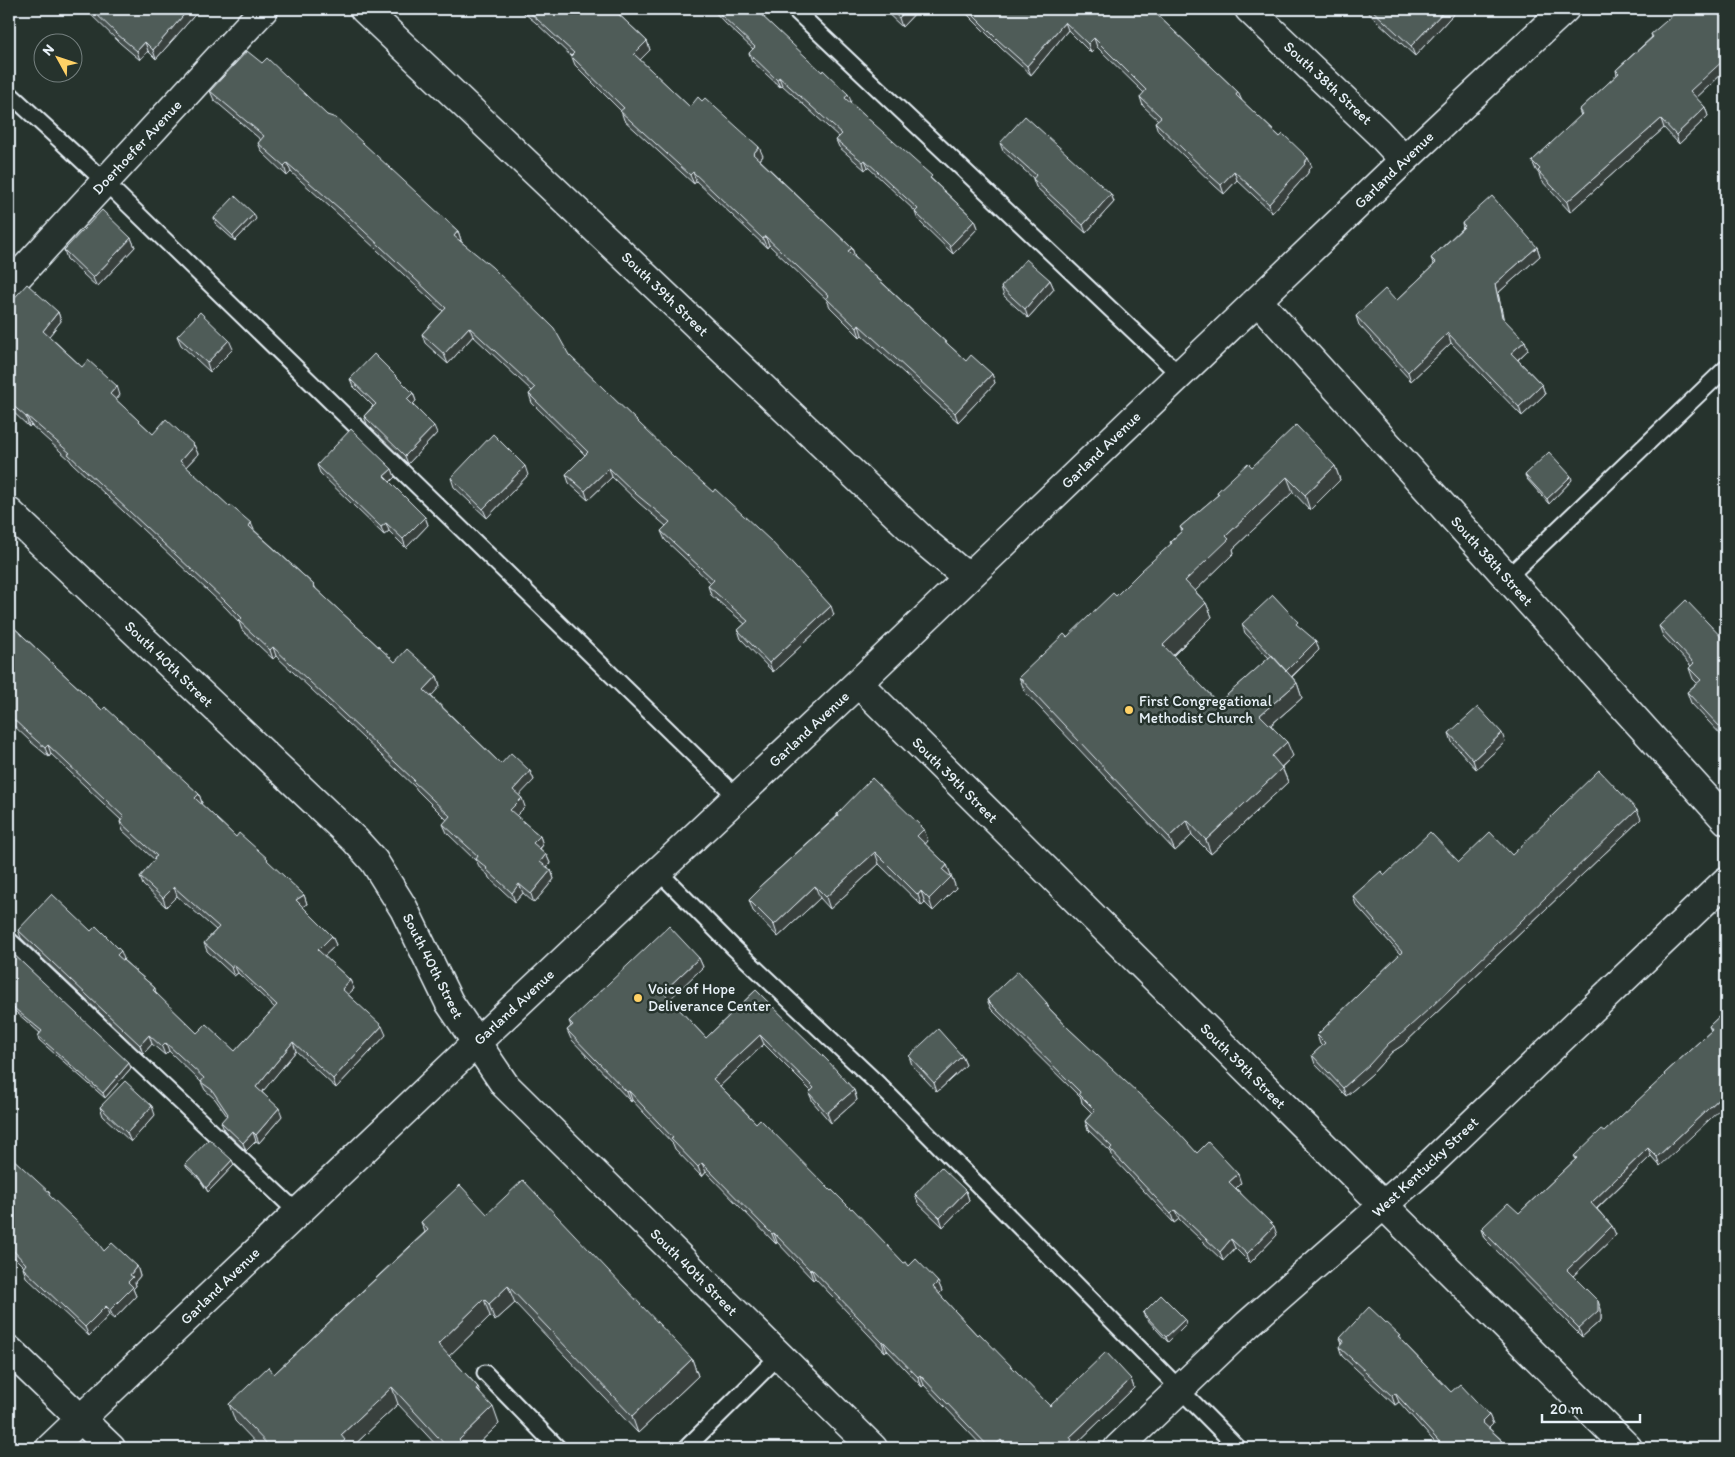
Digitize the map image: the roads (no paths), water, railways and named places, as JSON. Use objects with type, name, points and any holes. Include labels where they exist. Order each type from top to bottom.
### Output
[{"type":"street","name":"Doerhoefer Avenue","points":[[9,286],[264,9]]},
{"type":"street","name":"South 39th Street","points":[[364,9],[924,541],[968,577]]},
{"type":"street","name":"South 38th Street","points":[[1249,9],[1378,132],[1404,160]]},
{"type":"street","name":"Garland Avenue","points":[[50,1448],[858,683],[1404,160],[1565,9]]},
{"type":"street","name":"South 38th Street","points":[[1258,301],[1726,820]]},
{"type":"street","name":"South 40th Street","points":[[9,512],[355,840],[374,861],[404,909],[449,1002],[505,1085],[778,1356],[874,1448]]},
{"type":"street","name":"South 39th Street","points":[[858,683],[1628,1448]]},
{"type":"street","name":"West Kentucky Street","points":[[1118,1448],[1248,1324],[1429,1165],[1726,881]]},
{"type":"street","points":[[9,1350],[111,1448]]},
{"type":"lane","points":[[794,9],[1180,375]]},
{"type":"lane","points":[[9,93],[105,182],[737,797]]},
{"type":"lane","points":[[1507,578],[1726,368]]},
{"type":"lane","points":[[658,871],[733,946],[877,1083],[1238,1448]]},
{"type":"lane","points":[[9,940],[298,1213]]},
{"type":"lane","points":[[686,1448],[778,1356]]},
{"type":"lane","points":[[485,1373],[558,1448]]},
{"type":"place","name":"First Congregational Methodist Church","points":[[1129,710]]},
{"type":"place","name":"Voice of Hope Deliverance Center","points":[[638,998]]}]
